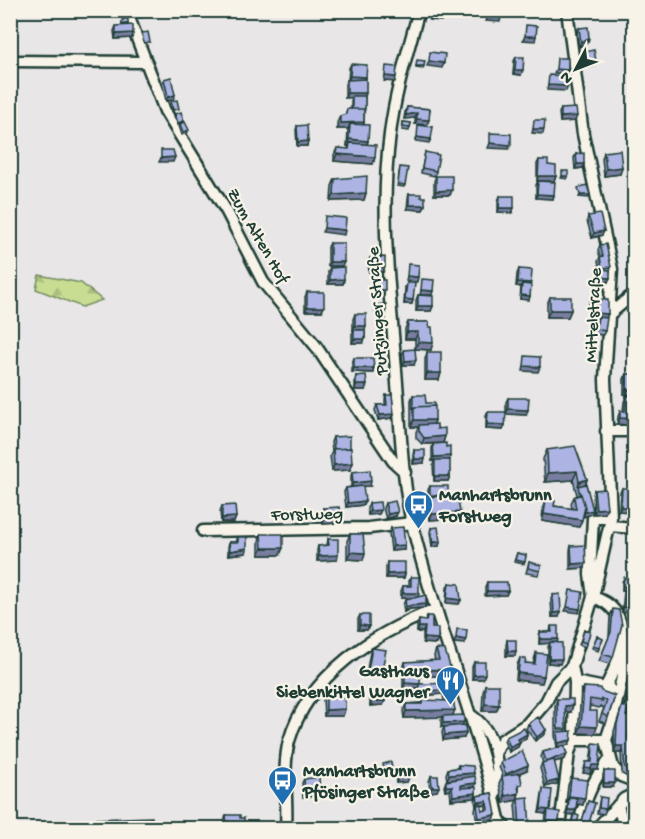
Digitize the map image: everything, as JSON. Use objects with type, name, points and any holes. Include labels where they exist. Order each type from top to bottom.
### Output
[{"type":"street","name":"Zum Alten Hof","points":[[126,10],[165,111],[227,212],[263,282],[315,345],[393,461],[405,472]]},
{"type":"street","name":"Putzinger Straße","points":[[419,10],[390,134],[386,184],[388,265],[405,472],[412,523],[435,610],[456,666],[499,819],[505,828]]},
{"type":"street","name":"Mittelstraße","points":[[560,828],[569,752],[574,740],[575,682],[572,666],[593,597],[611,522],[605,379],[612,293],[611,262],[583,134],[567,10]]},
{"type":"street","points":[[10,61],[145,62]]},
{"type":"street","points":[[612,293],[632,296]]},
{"type":"street","points":[[610,313],[632,296]]},
{"type":"street","points":[[606,431],[634,431]]},
{"type":"street","name":"Mittelstraße","points":[[593,597],[590,574],[593,518],[611,522]]},
{"type":"street","points":[[611,522],[634,528]]},
{"type":"street","name":"Forstweg","points":[[203,531],[369,528],[412,523]]},
{"type":"street","points":[[593,597],[613,607],[620,617],[622,636],[613,673],[605,688]]},
{"type":"street","points":[[286,828],[289,743],[306,702],[332,673],[360,650],[398,624],[435,610]]},
{"type":"street","points":[[634,621],[606,740],[609,761],[621,776],[634,781]]},
{"type":"street","name":"Mittelstraße","points":[[497,750],[502,740],[527,724],[546,702],[556,682],[572,666]]},
{"type":"street","points":[[575,682],[619,691]]},
{"type":"street","points":[[468,714],[475,718],[497,750],[498,790],[494,796]]},
{"type":"street","points":[[574,740],[606,740]]},
{"type":"street","points":[[578,828],[586,798],[603,767],[609,761]]},
{"type":"street","points":[[597,828],[618,805],[634,794]]},
{"type":"street","points":[[618,805],[624,828]]},
{"type":"green space","points":[[39,275],[81,283],[102,300],[82,307],[36,289]]},
{"type":"building","points":[[137,10],[148,10],[148,12],[137,13]]},
{"type":"building","points":[[431,10],[443,10],[443,16],[431,15]]},
{"type":"building","points":[[488,10],[502,10],[501,17],[488,17]]},
{"type":"building","points":[[123,19],[128,19],[128,24],[122,24]]},
{"type":"building","points":[[133,25],[133,33],[116,34],[116,26]]},
{"type":"building","points":[[526,25],[537,26],[536,36],[525,36]]},
{"type":"building","points":[[588,27],[589,38],[581,42],[579,28]]},
{"type":"building","points":[[148,32],[150,42],[144,43],[142,33]]},
{"type":"building","points":[[594,50],[596,61],[583,64],[581,53]]},
{"type":"building","points":[[430,52],[445,54],[444,63],[429,61]]},
{"type":"building","points":[[516,57],[524,57],[523,70],[515,70]]},
{"type":"building","points":[[557,58],[568,58],[568,70],[556,69]]},
{"type":"building","points":[[417,60],[425,61],[424,66],[416,66]]},
{"type":"building","points":[[351,64],[367,65],[366,77],[350,76]]},
{"type":"building","points":[[386,66],[397,67],[396,77],[385,76]]},
{"type":"building","points":[[549,75],[568,76],[568,86],[548,85]]},
{"type":"building","points":[[171,77],[175,95],[168,97],[164,79]]},
{"type":"building","points":[[366,79],[366,93],[347,93],[347,80]]},
{"type":"building","points":[[352,96],[365,96],[365,109],[352,109]]},
{"type":"building","points":[[177,100],[179,109],[173,110],[171,101]]},
{"type":"building","points":[[407,107],[430,109],[429,120],[417,119],[417,113],[406,115]]},
{"type":"building","points":[[576,108],[577,116],[561,117],[561,109]]},
{"type":"building","points":[[347,109],[364,109],[364,122],[340,123],[340,116],[346,114]]},
{"type":"building","points":[[181,112],[184,121],[178,123],[175,114]]},
{"type":"building","points":[[534,120],[545,120],[544,129],[533,129]]},
{"type":"building","points":[[185,122],[189,130],[183,132],[180,124]]},
{"type":"building","points":[[403,122],[411,123],[410,128],[403,127]]},
{"type":"building","points":[[350,124],[369,125],[368,141],[349,139]]},
{"type":"building","points":[[307,125],[308,141],[298,142],[297,126]]},
{"type":"building","points":[[418,125],[433,127],[431,139],[417,137]]},
{"type":"building","points":[[490,133],[511,134],[511,145],[490,143]]},
{"type":"building","points":[[350,143],[376,145],[375,157],[337,154],[337,148],[349,149]]},
{"type":"building","points":[[161,150],[173,150],[175,157],[161,158]]},
{"type":"building","points":[[620,150],[622,167],[606,169],[604,152]]},
{"type":"building","points":[[425,152],[439,155],[436,171],[422,168]]},
{"type":"building","points":[[584,153],[584,164],[577,164],[576,154]]},
{"type":"building","points":[[539,160],[548,160],[548,165],[556,166],[556,176],[538,176]]},
{"type":"building","points":[[400,167],[408,168],[405,185],[398,184]]},
{"type":"building","points":[[562,171],[568,171],[568,176],[562,176]]},
{"type":"building","points":[[367,176],[366,193],[334,195],[335,179]]},
{"type":"building","points":[[436,176],[452,176],[452,190],[436,191]]},
{"type":"building","points":[[538,181],[555,182],[554,195],[537,194]]},
{"type":"building","points":[[587,185],[590,195],[580,195],[578,188]]},
{"type":"building","points":[[409,194],[421,194],[421,197],[425,197],[425,205],[409,205]]},
{"type":"building","points":[[500,196],[514,196],[514,208],[499,208]]},
{"type":"building","points":[[600,214],[604,231],[594,233],[588,216]]},
{"type":"building","points":[[325,216],[346,218],[345,230],[324,228]]},
{"type":"building","points":[[330,243],[344,243],[344,262],[330,262]]},
{"type":"building","points":[[606,244],[611,267],[602,268],[600,257],[603,256],[600,245]]},
{"type":"building","points":[[385,257],[385,267],[370,268],[370,258]]},
{"type":"building","points":[[408,264],[419,265],[418,277],[407,276]]},
{"type":"building","points":[[344,267],[344,279],[330,280],[330,268]]},
{"type":"building","points":[[519,269],[532,270],[531,283],[518,282]]},
{"type":"building","points":[[600,269],[610,270],[610,278],[599,277]]},
{"type":"building","points":[[422,279],[434,280],[433,291],[421,290]]},
{"type":"building","points":[[373,280],[385,280],[385,290],[373,290]]},
{"type":"building","points":[[407,283],[415,283],[413,300],[405,299]]},
{"type":"building","points":[[522,284],[531,285],[530,296],[521,295]]},
{"type":"building","points":[[307,292],[324,292],[324,307],[307,307]]},
{"type":"building","points":[[418,295],[433,296],[433,306],[418,306]]},
{"type":"building","points":[[550,297],[571,297],[571,310],[550,310]]},
{"type":"building","points":[[591,299],[608,300],[608,314],[597,313],[598,305],[591,305]]},
{"type":"building","points":[[386,304],[386,310],[376,310],[375,305]]},
{"type":"building","points":[[355,314],[366,314],[366,326],[355,326]]},
{"type":"building","points":[[598,317],[607,318],[605,331],[596,329]]},
{"type":"building","points":[[408,322],[429,322],[429,327],[432,327],[433,343],[418,342],[418,332],[407,332]]},
{"type":"building","points":[[354,330],[365,330],[365,339],[354,339]]},
{"type":"building","points":[[415,349],[416,360],[405,361],[404,350]]},
{"type":"building","points":[[427,352],[441,352],[441,373],[427,373]]},
{"type":"building","points":[[525,356],[540,357],[540,367],[524,366]]},
{"type":"building","points":[[354,358],[373,358],[374,368],[354,368]]},
{"type":"building","points":[[626,374],[634,374],[634,390],[626,390]]},
{"type":"building","points":[[366,375],[367,385],[356,385],[356,376]]},
{"type":"building","points":[[386,395],[392,395],[394,414],[380,415],[377,405],[387,405]]},
{"type":"building","points":[[413,395],[425,395],[426,403],[434,403],[434,406],[414,407],[413,409]]},
{"type":"building","points":[[626,396],[634,396],[634,419],[620,418],[620,411],[625,411]]},
{"type":"building","points":[[508,398],[529,398],[528,410],[508,409]]},
{"type":"building","points":[[435,406],[435,420],[414,420],[414,407]]},
{"type":"building","points":[[488,412],[506,412],[505,425],[487,424]]},
{"type":"building","points":[[437,424],[437,429],[445,428],[445,436],[424,438],[419,431],[419,425]]},
{"type":"building","points":[[350,436],[350,448],[334,449],[333,437]]},
{"type":"building","points":[[446,443],[446,447],[450,446],[450,456],[434,457],[433,444]]},
{"type":"building","points":[[575,446],[587,479],[579,482],[577,471],[548,473],[547,450]]},
{"type":"building","points":[[351,448],[352,463],[334,465],[333,449]]},
{"type":"building","points":[[414,450],[425,450],[425,459],[415,459]]},
{"type":"building","points":[[435,460],[450,460],[450,476],[435,476]]},
{"type":"building","points":[[370,470],[371,481],[353,483],[352,472]]},
{"type":"building","points":[[586,484],[593,510],[585,512],[578,486]]},
{"type":"building","points":[[363,486],[365,501],[348,503],[346,488]]},
{"type":"building","points":[[430,486],[448,486],[448,496],[430,495]]},
{"type":"building","points":[[622,488],[634,488],[632,507],[621,507]]},
{"type":"building","points":[[605,489],[607,508],[596,509],[594,490]]},
{"type":"building","points":[[581,494],[585,507],[582,520],[544,514],[546,500],[555,501],[554,506],[576,509],[574,497]]},
{"type":"building","points":[[440,496],[441,499],[458,500],[460,512],[432,514],[431,502],[424,503],[424,497]]},
{"type":"building","points":[[395,501],[398,512],[388,514],[385,503]]},
{"type":"building","points":[[380,502],[381,510],[370,511],[369,503]]},
{"type":"building","points":[[235,505],[236,517],[222,518],[222,506]]},
{"type":"building","points":[[339,507],[340,518],[324,519],[323,508]]},
{"type":"building","points":[[403,527],[405,545],[393,546],[391,528]]},
{"type":"building","points":[[438,527],[440,542],[433,542],[431,528]]},
{"type":"building","points":[[261,534],[283,534],[283,548],[262,548]]},
{"type":"building","points":[[350,534],[363,534],[365,553],[350,552]]},
{"type":"building","points":[[238,537],[247,537],[247,548],[230,551],[229,542],[238,542]]},
{"type":"building","points":[[328,539],[338,539],[338,555],[319,556],[318,546],[329,545]]},
{"type":"building","points":[[585,545],[586,563],[572,564],[571,546]]},
{"type":"building","points":[[517,553],[526,555],[525,562],[515,560]]},
{"type":"building","points":[[387,562],[405,562],[405,573],[387,574]]},
{"type":"building","points":[[529,562],[541,565],[540,571],[528,568]]},
{"type":"building","points":[[411,577],[419,577],[419,593],[403,593],[403,586],[411,586]]},
{"type":"building","points":[[624,578],[634,579],[631,608],[624,607],[626,587],[623,586]]},
{"type":"building","points":[[487,582],[507,582],[508,591],[487,591]]},
{"type":"building","points":[[449,583],[459,584],[461,600],[447,598]]},
{"type":"building","points":[[570,590],[583,592],[580,609],[567,607]]},
{"type":"building","points":[[560,594],[561,612],[554,613],[553,595]]},
{"type":"building","points":[[426,595],[426,604],[406,607],[405,600]]},
{"type":"building","points":[[613,609],[619,610],[622,625],[613,657],[602,654],[611,632]]},
{"type":"building","points":[[360,615],[369,615],[369,626],[360,625]]},
{"type":"building","points":[[427,616],[432,616],[432,628],[438,628],[438,639],[424,638],[425,627],[419,627],[419,620],[426,621]]},
{"type":"building","points":[[551,626],[558,626],[558,639],[540,639],[540,632],[552,632]]},
{"type":"building","points":[[457,629],[467,630],[466,640],[456,638]]},
{"type":"building","points":[[584,630],[590,632],[587,643],[581,641]]},
{"type":"building","points":[[597,636],[603,639],[599,648],[593,646]]},
{"type":"building","points":[[507,640],[516,640],[516,651],[508,651]]},
{"type":"building","points":[[550,642],[562,643],[562,659],[549,659]]},
{"type":"building","points":[[372,648],[386,650],[382,670],[368,670]]},
{"type":"building","points":[[436,649],[445,650],[451,670],[406,669],[405,662],[439,660]]},
{"type":"building","points":[[536,653],[547,654],[544,676],[518,673],[520,658],[526,659],[525,663],[535,664]]},
{"type":"building","points":[[474,662],[485,662],[485,674],[474,675]]},
{"type":"building","points":[[634,662],[634,708],[628,708],[626,716],[634,717],[634,725],[629,724],[628,738],[634,738],[634,768],[629,769],[625,767],[623,746],[616,746],[617,724],[622,706],[625,707]]},
{"type":"building","points":[[405,671],[420,672],[420,684],[405,683]]},
{"type":"building","points":[[453,683],[453,690],[451,687],[445,690],[419,691],[419,684]]},
{"type":"building","points":[[485,685],[499,685],[499,705],[485,704]]},
{"type":"building","points":[[451,687],[455,710],[406,711],[406,704],[422,704],[423,700],[447,701],[446,688]]},
{"type":"building","points":[[584,687],[600,688],[601,691],[615,696],[608,717],[602,714],[607,701],[590,699],[589,711],[597,711],[597,727],[581,726]]},
{"type":"building","points":[[371,691],[384,691],[385,701],[372,701]]},
{"type":"building","points":[[326,692],[338,692],[338,698],[345,698],[345,709],[326,710]]},
{"type":"building","points":[[557,699],[573,699],[573,705],[565,706],[566,729],[558,729]]},
{"type":"building","points":[[464,715],[464,722],[443,723],[443,716]]},
{"type":"building","points":[[538,717],[546,730],[537,737],[528,724]]},
{"type":"building","points":[[465,725],[466,733],[445,735],[444,727]]},
{"type":"building","points":[[524,728],[527,734],[518,739],[520,743],[510,747],[506,737]]},
{"type":"building","points":[[572,731],[571,740],[558,743],[557,732]]},
{"type":"building","points":[[593,743],[601,744],[599,765],[592,765],[591,769],[585,768],[586,762],[592,762]]},
{"type":"building","points":[[564,746],[567,754],[546,761],[543,752]]},
{"type":"building","points":[[522,751],[528,765],[506,774],[501,762]]},
{"type":"building","points":[[554,760],[559,780],[547,783],[542,763]]},
{"type":"building","points":[[391,762],[392,769],[384,770],[383,764]]},
{"type":"building","points":[[458,765],[473,766],[474,773],[449,775],[448,769],[459,768]]},
{"type":"building","points":[[408,769],[409,777],[398,778],[397,770]]},
{"type":"building","points":[[604,771],[615,771],[615,783],[604,783]]},
{"type":"building","points":[[520,773],[522,784],[518,785],[519,793],[505,796],[502,776]]},
{"type":"building","points":[[431,776],[438,776],[439,787],[432,787]]},
{"type":"building","points":[[475,776],[476,783],[461,785],[461,788],[476,787],[476,793],[453,796],[452,786],[446,786],[446,781]]},
{"type":"building","points":[[319,777],[320,791],[305,792],[304,779]]},
{"type":"building","points":[[571,778],[587,780],[585,798],[569,796]]},
{"type":"building","points":[[347,789],[354,789],[354,793],[348,793]]},
{"type":"building","points":[[543,789],[552,790],[550,810],[541,809]]},
{"type":"building","points":[[492,793],[496,815],[479,818],[477,805],[481,804],[482,811],[488,810],[487,801],[478,802],[477,796]]},
{"type":"building","points":[[528,797],[530,828],[520,828],[518,798]]},
{"type":"building","points":[[600,797],[607,798],[606,809],[599,808]]},
{"type":"building","points":[[569,798],[577,799],[576,810],[568,810]]},
{"type":"building","points":[[588,801],[595,803],[589,823],[582,821]]},
{"type":"building","points":[[548,810],[560,812],[559,822],[547,821]]},
{"type":"building","points":[[574,814],[579,816],[576,828],[570,828]]},
{"type":"building","points":[[226,815],[240,815],[240,818],[244,818],[244,828],[207,828],[207,826],[227,826]]},
{"type":"building","points":[[152,817],[153,828],[92,828],[92,819]]},
{"type":"building","points":[[619,824],[619,828],[612,828],[612,825]]},
{"type":"waterway","points":[[628,280],[634,269]]},
{"type":"place","name":"Manhartsbrunn Forstweg","points":[[418,530]]},
{"type":"place","name":"Gasthaus Siebenkittel Wagner","points":[[450,706]]},
{"type":"place","name":"Manhartsbrunn Pfösinger Straße","points":[[282,806]]}]
